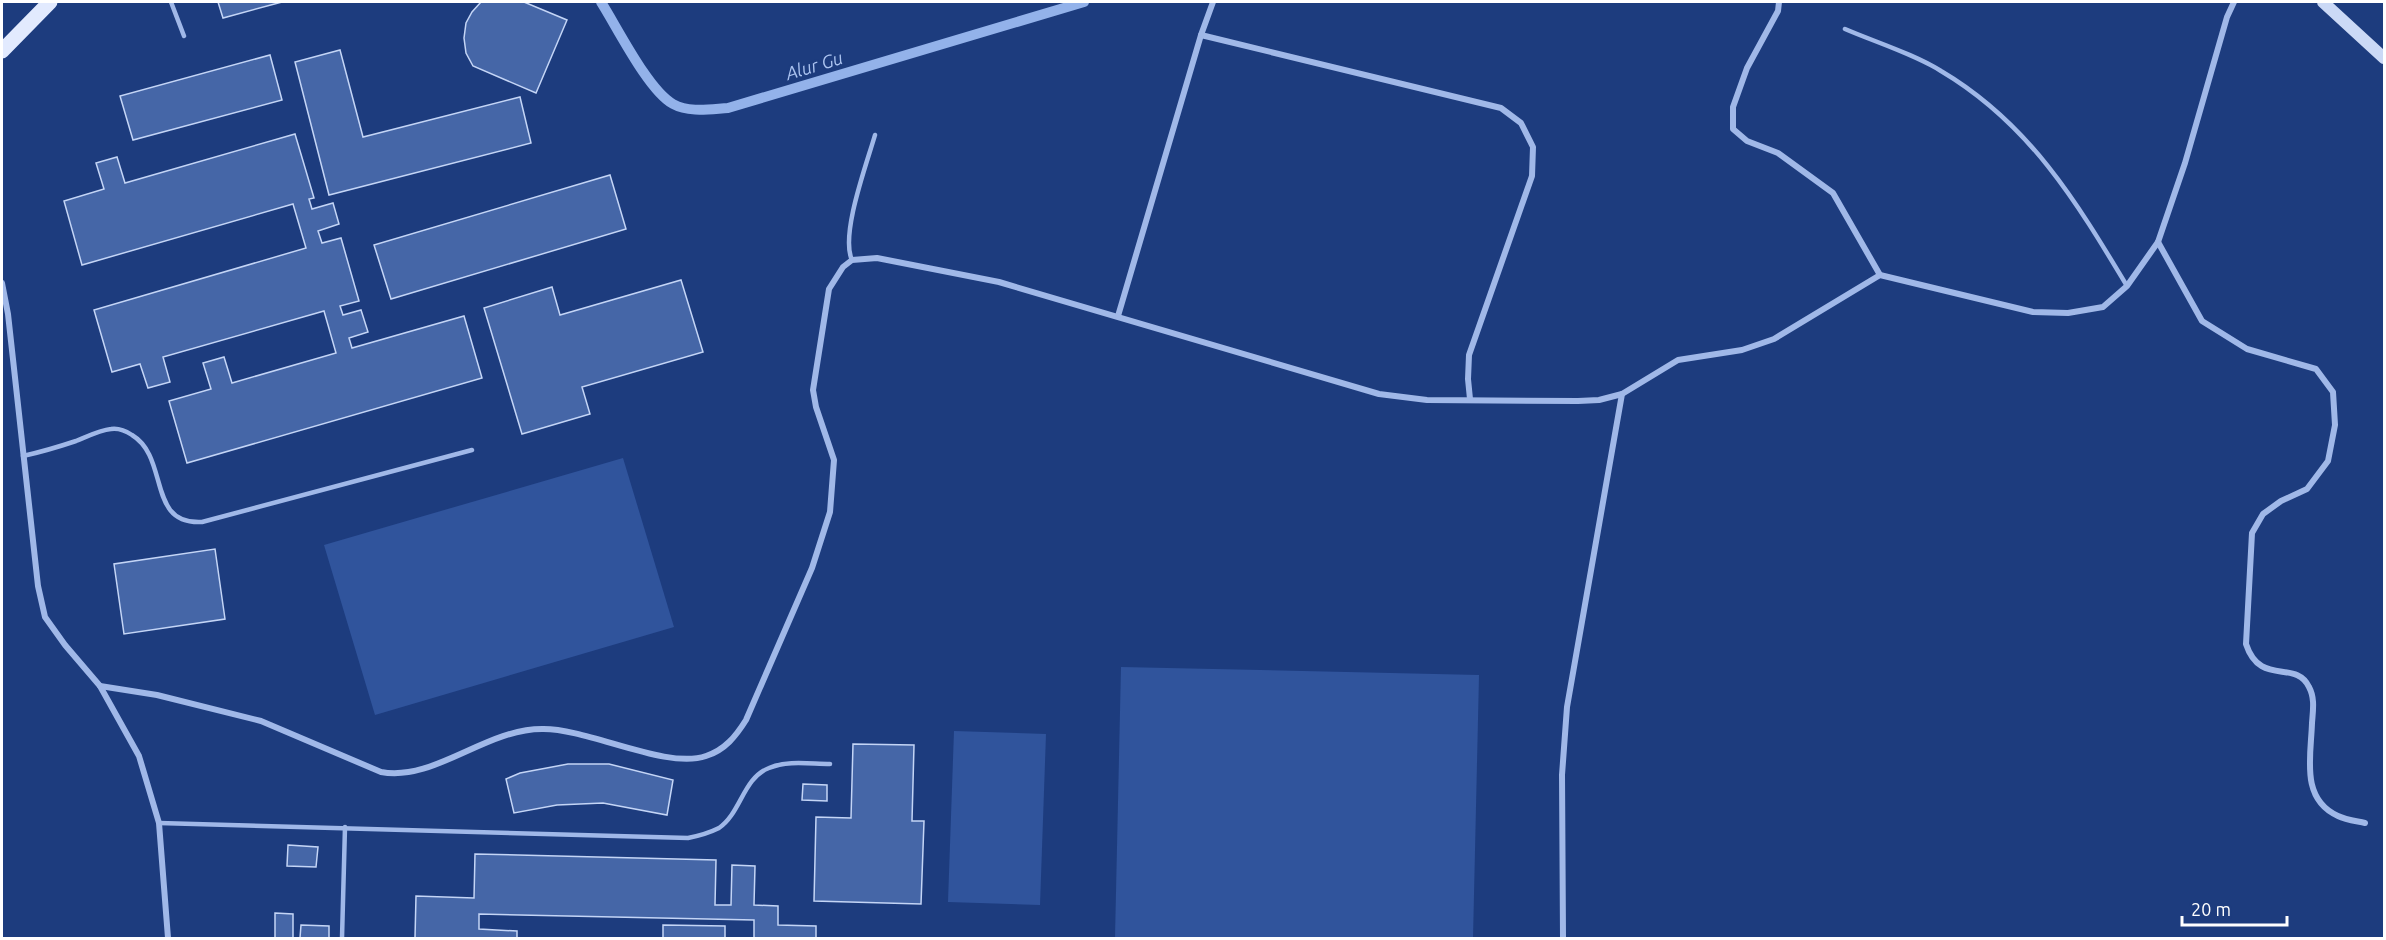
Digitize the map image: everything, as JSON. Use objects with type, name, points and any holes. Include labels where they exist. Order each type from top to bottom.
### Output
[{"type":"main road","points":[[2,51],[50,2]]},
{"type":"main road","points":[[2323,2],[2385,58]]},
{"type":"street","points":[[1118,316],[1213,2]]},
{"type":"street","points":[[1779,2],[1778,11],[1747,68],[1733,107],[1733,129],[1748,141],[1778,153],[1833,192],[1880,275]]},
{"type":"street","points":[[100,686],[157,694],[261,721],[381,772],[397,775],[425,768],[514,732],[539,729],[558,729],[666,756],[689,759],[707,756],[736,737],[746,720],[824,536],[830,512],[834,460],[816,407],[813,390],[829,289],[843,267],[852,260],[877,258],[999,282],[1379,394],[1427,400],[1578,401],[1599,400],[1622,394],[1678,360],[1742,350],[1774,339],[1880,275],[2032,312],[2068,313],[2103,307],[2127,286],[2158,242],[2185,163],[2227,17],[2234,2]]},
{"type":"street","points":[[1201,36],[1501,108],[1521,123],[1533,147],[1532,176],[1469,355],[1470,399]]},
{"type":"street","points":[[2158,242],[2202,321],[2247,349],[2316,369],[2333,392],[2335,425],[2328,460],[2307,489],[2281,501],[2263,514],[2252,533],[2246,644],[2251,657],[2262,667],[2296,674],[2309,685],[2313,700],[2309,782],[2318,801],[2337,816],[2365,823]]},
{"type":"street","points":[[2,283],[8,314],[38,586],[45,616],[65,645],[100,686],[139,756],[159,823],[168,939]]},
{"type":"street","points":[[1563,939],[1562,776],[1567,707],[1622,394]]},
{"type":"lane","points":[[171,2],[184,36]]},
{"type":"lane","points":[[1845,29],[1940,70],[1992,106],[2036,150],[2084,214],[2127,286]]},
{"type":"lane","points":[[852,260],[848,252],[849,228],[875,135]]},
{"type":"lane","points":[[23,456],[53,449],[110,429],[125,430],[141,440],[152,459],[164,502],[175,517],[187,523],[202,522],[472,450]]},
{"type":"lane","points":[[159,823],[688,838],[721,827],[754,777],[767,768],[787,763],[830,764]]},
{"type":"lane","points":[[342,939],[345,827]]},
{"type":"shaded area","points":[[623,458],[674,627],[375,715],[324,545]]},
{"type":"shaded area","points":[[1121,667],[1479,675],[1473,938],[1115,938]]},
{"type":"shaded area","points":[[954,731],[1046,734],[1040,905],[948,902]]},
{"type":"building","points":[[218,2],[282,2],[223,18]]},
{"type":"building","points":[[481,2],[524,2],[567,20],[536,93],[473,66],[466,53],[464,38],[466,23]]},
{"type":"building","points":[[340,50],[363,137],[520,97],[531,143],[329,195],[295,62]]},
{"type":"building","points":[[270,55],[282,100],[133,140],[120,96]]},
{"type":"building","points":[[295,134],[314,198],[309,199],[312,209],[333,203],[339,224],[318,231],[322,243],[341,238],[359,301],[340,306],[343,315],[361,310],[368,332],[349,338],[352,348],[464,316],[482,378],[187,463],[169,401],[211,389],[203,363],[224,357],[232,383],[336,353],[324,311],[163,357],[170,382],[148,388],[140,364],[112,372],[94,310],[306,248],[293,204],[82,265],[64,201],[104,189],[96,163],[117,157],[125,183]]},
{"type":"building","points":[[610,175],[626,229],[391,299],[374,245]]},
{"type":"building","points":[[681,280],[703,352],[582,387],[590,414],[522,434],[484,308],[552,287],[560,315]]},
{"type":"building","points":[[215,549],[225,619],[124,634],[114,564]]},
{"type":"building","points":[[853,744],[914,745],[912,821],[924,821],[921,904],[814,901],[816,817],[851,818]]},
{"type":"building","points":[[568,764],[609,764],[673,780],[667,815],[603,803],[557,805],[514,813],[506,779],[520,773]]},
{"type":"building","points":[[803,784],[827,785],[827,801],[802,800]]},
{"type":"building","points":[[288,845],[318,847],[316,867],[287,866]]},
{"type":"building","points":[[475,854],[716,860],[715,905],[731,905],[732,865],[755,866],[754,905],[778,906],[778,925],[816,926],[816,938],[754,938],[754,920],[479,914],[479,929],[517,931],[517,938],[415,938],[416,896],[474,898]]},
{"type":"building","points":[[275,913],[293,914],[293,938],[275,938]]},
{"type":"building","points":[[301,925],[329,926],[329,938],[300,938]]},
{"type":"building","points":[[663,925],[725,926],[725,938],[663,938]]},
{"type":"waterway","name":"Alur Gu","points":[[601,2],[643,72],[663,97],[679,107],[700,110],[728,108],[1084,2]]}]
